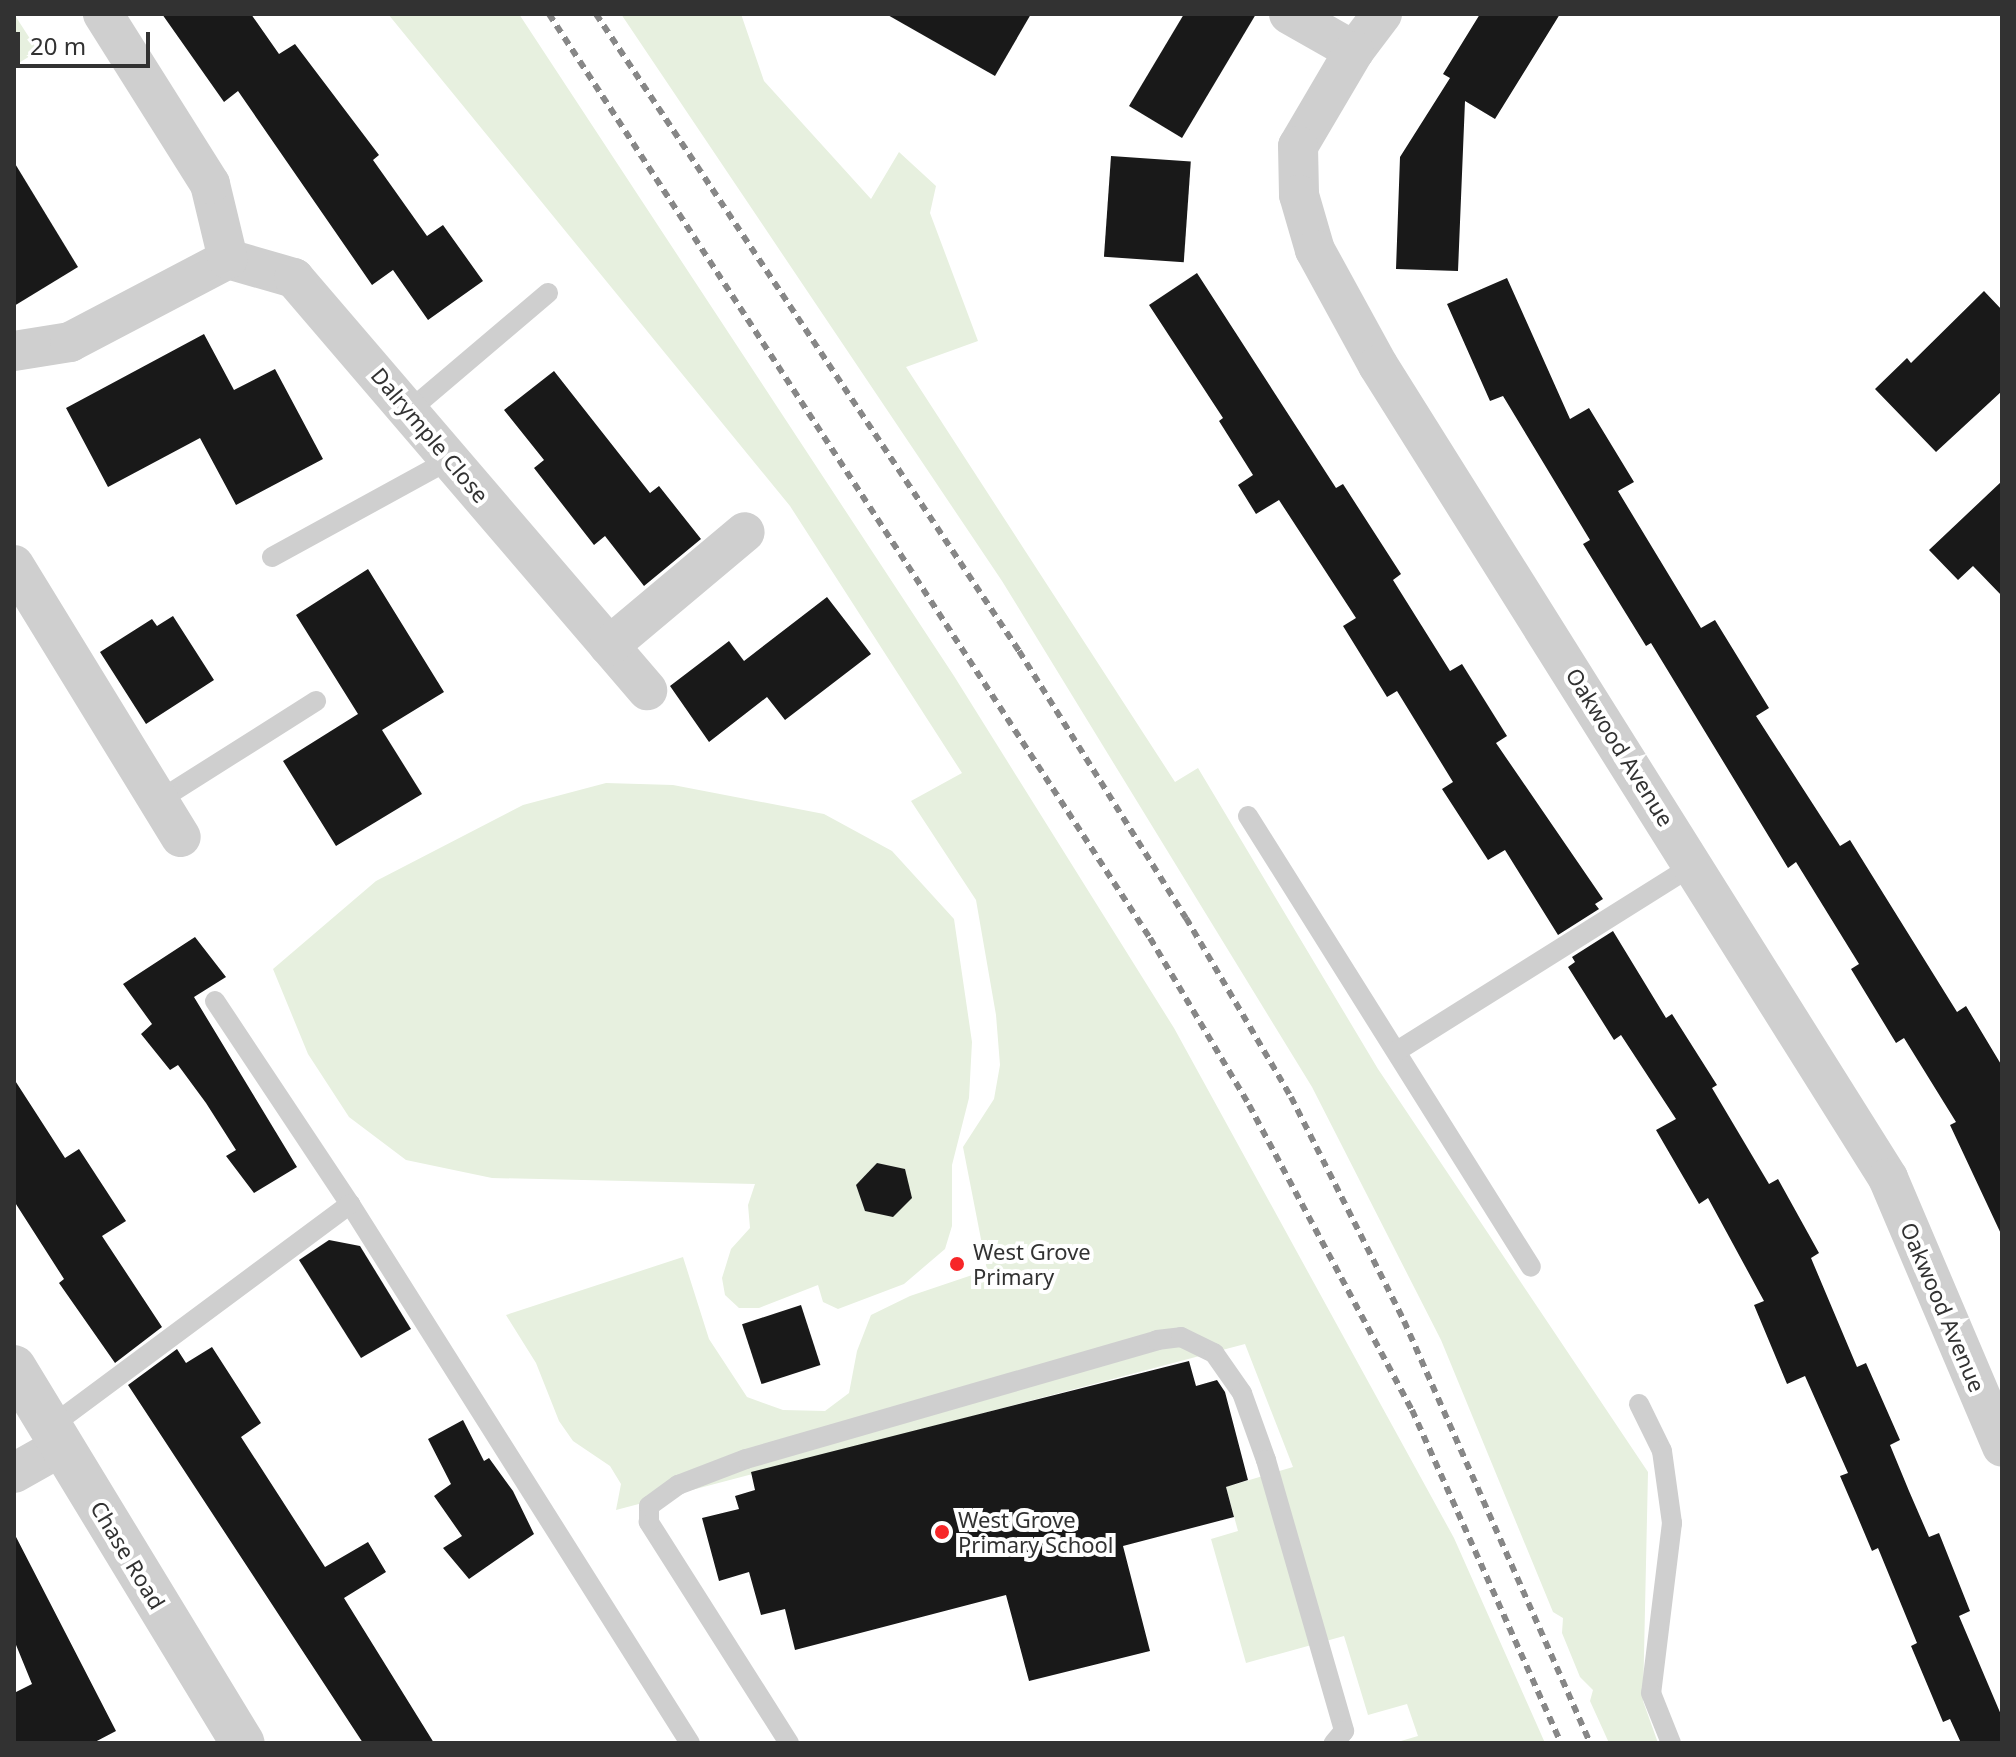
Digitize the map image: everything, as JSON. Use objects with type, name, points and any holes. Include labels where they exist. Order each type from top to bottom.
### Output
[{"type":"street","points":[[15,354],[70,342],[228,259],[210,184],[103,14]]},
{"type":"street","points":[[1289,14],[1354,51]]},
{"type":"street","name":"Oakwood Avenue","points":[[1382,14],[1354,51],[1298,146],[1299,195],[1315,250],[1378,365],[1888,1178],[1999,1431]]},
{"type":"street","name":"Dalrymple Close","points":[[228,259],[294,278],[647,690]]},
{"type":"street","points":[[609,646],[745,532]]},
{"type":"street","points":[[14,565],[181,837]]},
{"type":"street","name":"Chase Road","points":[[14,1367],[243,1743]]},
{"type":"street","points":[[14,1473],[56,1437]]},
{"type":"lane","points":[[410,410],[548,293]]},
{"type":"lane","points":[[272,557],[451,459]]},
{"type":"lane","points":[[158,801],[316,701]]},
{"type":"lane","points":[[1248,816],[1531,1267]]},
{"type":"lane","points":[[1397,1051],[1694,865]]},
{"type":"lane","points":[[215,1001],[350,1204],[690,1743]]},
{"type":"lane","points":[[56,1437],[350,1204]]},
{"type":"lane","points":[[789,1743],[649,1522],[649,1506],[678,1485],[746,1459],[1157,1340],[1181,1337],[1214,1353],[1242,1393],[1266,1460],[1344,1731],[1334,1743]]},
{"type":"lane","points":[[1639,1404],[1662,1451],[1672,1523],[1651,1693],[1671,1743]]},
{"type":"green space","points":[[14,14],[38,51],[14,66]]},
{"type":"green space","points":[[388,14],[519,14],[954,676],[1174,1028],[1454,1538],[1545,1743],[1394,1743],[1418,1736],[1407,1704],[1368,1715],[1344,1636],[1246,1663],[1211,1539],[1238,1531],[1226,1487],[1293,1467],[1245,1344],[616,1510],[621,1484],[610,1466],[573,1441],[559,1421],[536,1363],[506,1315],[683,1257],[709,1339],[747,1397],[783,1410],[825,1411],[849,1393],[857,1351],[871,1315],[910,1296],[987,1270],[963,1147],[994,1099],[1000,1065],[996,1015],[976,900],[911,801],[962,773],[790,506]]},
{"type":"green space","points":[[621,14],[741,14],[764,81],[871,199],[899,152],[936,186],[930,213],[978,341],[906,367],[1175,782],[1198,768],[1378,1069],[1648,1472],[1643,1701],[1658,1743],[1609,1743],[1590,1701],[1593,1690],[1580,1677],[1562,1633],[1563,1618],[1553,1612],[1441,1340],[1312,1087],[1002,581]]},
{"type":"green space","points":[[606,783],[673,785],[824,814],[892,851],[954,919],[972,1042],[969,1098],[952,1165],[952,1226],[945,1249],[904,1284],[838,1309],[823,1302],[818,1285],[759,1308],[739,1308],[725,1295],[722,1278],[731,1249],[750,1228],[748,1205],[755,1184],[492,1178],[406,1160],[349,1117],[308,1054],[273,969],[376,881],[523,805]]},
{"type":"building","points":[[162,14],[251,14],[279,54],[295,44],[379,155],[373,160],[427,236],[443,225],[483,281],[428,320],[393,270],[372,285],[238,91],[224,102]]},
{"type":"building","points":[[886,14],[1031,14],[995,76]]},
{"type":"building","points":[[1184,14],[1256,14],[1182,138],[1129,106]]},
{"type":"building","points":[[1480,14],[1560,14],[1495,119],[1465,101],[1458,271],[1396,269],[1400,157],[1450,78],[1443,74]]},
{"type":"building","points":[[1111,156],[1191,162],[1184,262],[1104,257]]},
{"type":"building","points":[[14,162],[78,267],[14,306]]},
{"type":"building","points":[[1197,273],[1336,488],[1343,484],[1401,574],[1393,580],[1450,671],[1462,664],[1507,736],[1496,743],[1603,899],[1595,904],[1599,909],[1558,935],[1505,850],[1488,860],[1442,789],[1453,782],[1397,691],[1387,697],[1343,626],[1356,618],[1279,500],[1256,514],[1238,485],[1253,475],[1219,421],[1223,418],[1149,305]]},
{"type":"building","points":[[1507,278],[1570,419],[1589,408],[1634,482],[1618,491],[1701,628],[1715,620],[1769,708],[1756,716],[1840,846],[1850,840],[1957,1012],[1966,1006],[2002,1066],[2002,1236],[1950,1125],[1956,1122],[1904,1038],[1896,1043],[1851,969],[1859,964],[1796,862],[1788,868],[1651,643],[1646,646],[1583,544],[1590,540],[1503,396],[1490,401],[1447,304]]},
{"type":"building","points":[[1984,291],[2002,310],[2002,391],[1936,452],[1875,389],[1907,358],[1911,363]]},
{"type":"building","points":[[204,334],[234,390],[275,369],[323,459],[236,505],[200,438],[108,487],[66,408]]},
{"type":"building","points":[[554,371],[650,493],[659,486],[701,539],[644,586],[605,536],[594,545],[534,468],[544,460],[504,410]]},
{"type":"building","points":[[2002,481],[2002,596],[1973,566],[1958,580],[1929,550]]},
{"type":"building","points":[[368,569],[444,692],[382,730],[422,794],[336,846],[283,761],[358,714],[296,615]]},
{"type":"building","points":[[827,597],[871,654],[785,720],[767,697],[709,742],[670,686],[729,641],[744,661]]},
{"type":"building","points":[[173,616],[214,680],[146,724],[100,652],[152,619],[157,626]]},
{"type":"building","points":[[1613,931],[1666,1018],[1672,1014],[1717,1085],[1712,1088],[1769,1184],[1778,1179],[1819,1253],[1811,1258],[1857,1367],[1866,1363],[1900,1440],[1890,1445],[1909,1491],[1929,1537],[1939,1533],[1970,1611],[1959,1616],[2002,1717],[2002,1743],[1961,1743],[1950,1719],[1943,1722],[1911,1646],[1917,1643],[1878,1548],[1872,1551],[1840,1476],[1848,1473],[1805,1376],[1787,1384],[1754,1305],[1764,1301],[1708,1198],[1699,1204],[1656,1130],[1676,1119],[1621,1035],[1614,1040],[1568,967],[1575,962],[1572,957]]},
{"type":"building","points":[[195,937],[226,977],[194,997],[297,1167],[254,1193],[226,1156],[236,1150],[206,1103],[178,1065],[170,1070],[141,1034],[152,1024],[123,984]]},
{"type":"building","points":[[14,1079],[65,1158],[79,1149],[126,1221],[102,1236],[162,1327],[115,1363],[59,1283],[64,1279],[14,1201]]},
{"type":"building","points":[[877,1163],[905,1169],[912,1198],[893,1217],[865,1211],[856,1185]]},
{"type":"building","points":[[329,1240],[360,1246],[411,1329],[361,1358],[299,1260]]},
{"type":"building","points":[[801,1305],[820,1365],[762,1384],[742,1324]]},
{"type":"building","points":[[212,1347],[261,1423],[241,1437],[325,1567],[368,1542],[386,1572],[344,1598],[434,1743],[363,1743],[128,1385],[177,1349],[186,1363]]},
{"type":"building","name":"West Grove Primary School","points":[[1189,1361],[1196,1386],[1217,1380],[1225,1392],[1248,1480],[1226,1487],[1234,1517],[1123,1546],[1150,1651],[1029,1681],[1006,1595],[795,1650],[785,1609],[761,1615],[749,1572],[719,1581],[702,1518],[739,1509],[735,1496],[755,1490],[751,1472]]},
{"type":"building","points":[[463,1420],[484,1461],[489,1458],[513,1491],[534,1534],[469,1579],[443,1548],[462,1536],[434,1496],[451,1484],[428,1439]]},
{"type":"building","points":[[14,1533],[116,1731],[93,1743],[14,1743],[14,1693],[32,1684],[14,1640]]},
{"type":"railway","points":[[549,14],[1150,938],[1249,1105],[1412,1410],[1561,1743]]},
{"type":"railway","points":[[596,14],[1019,651],[1186,918],[1291,1097],[1404,1321],[1590,1743]]},
{"type":"place","name":"West Grove Primary","points":[[957,1264]]},
{"type":"place","name":"West Grove Primary School","points":[[942,1532]]}]
